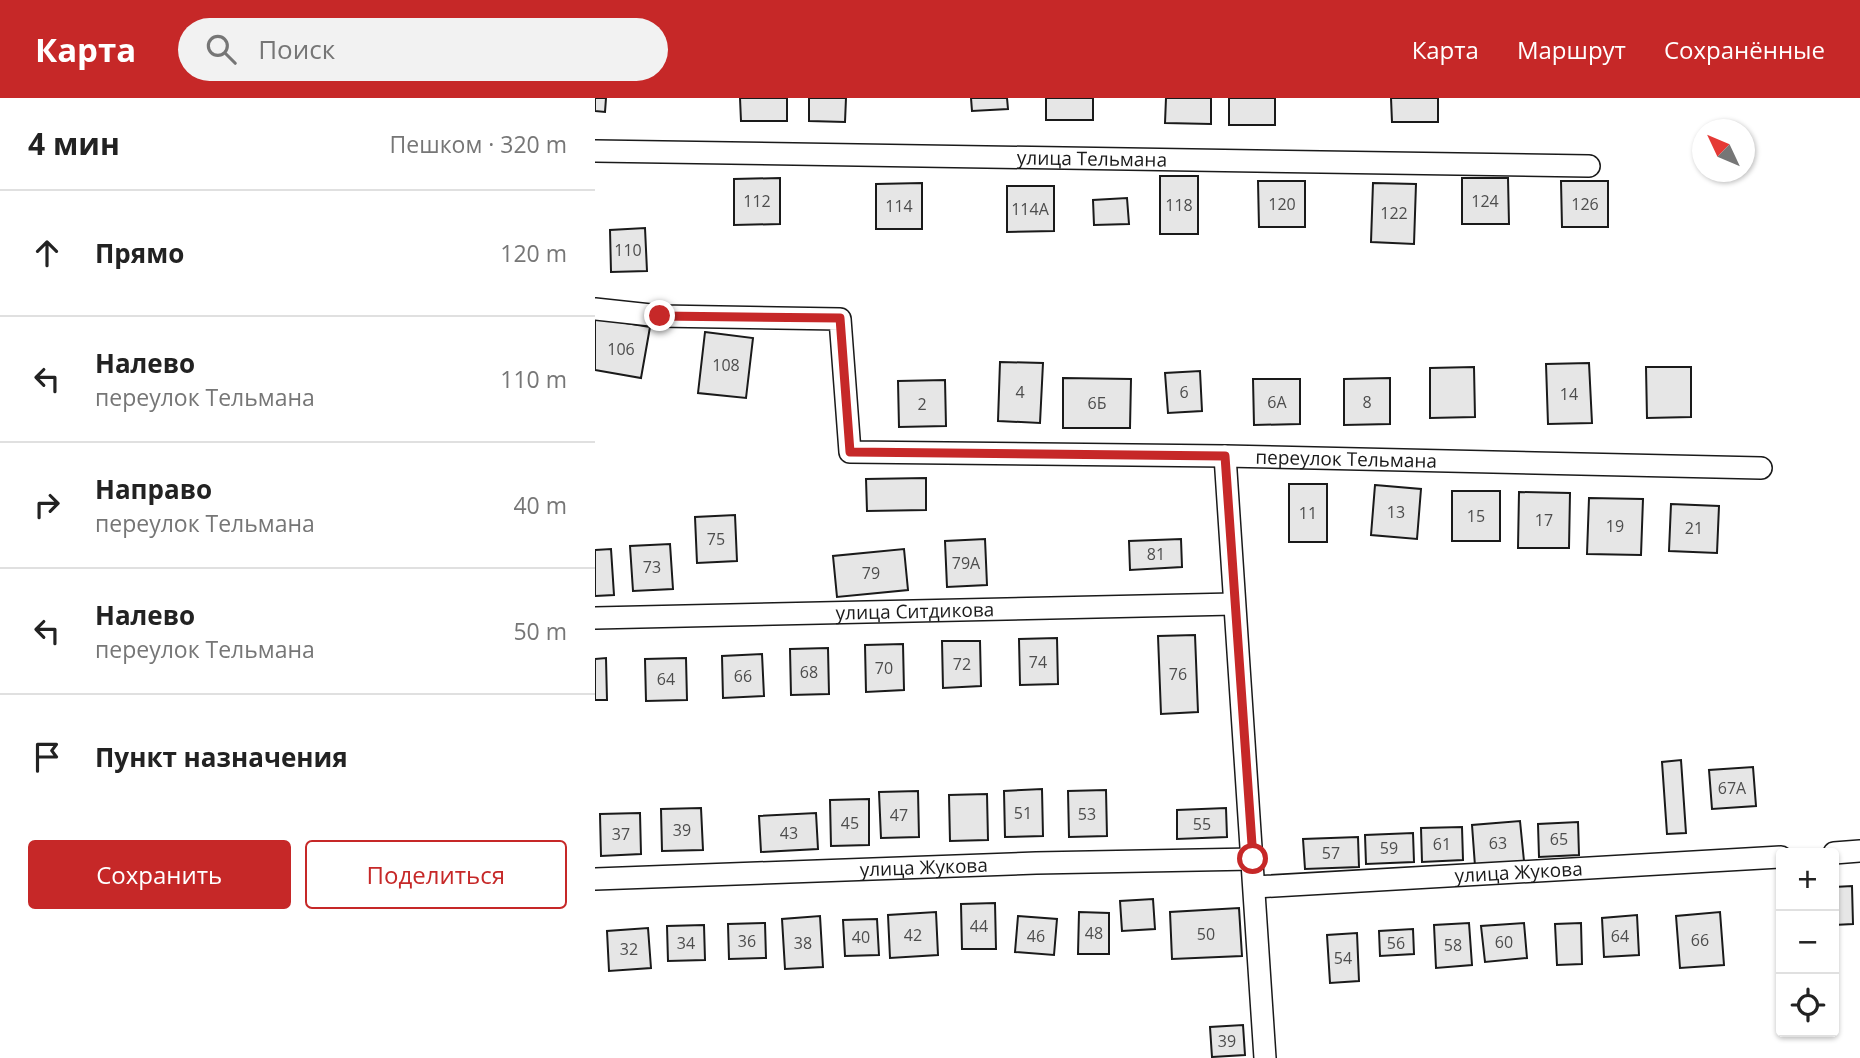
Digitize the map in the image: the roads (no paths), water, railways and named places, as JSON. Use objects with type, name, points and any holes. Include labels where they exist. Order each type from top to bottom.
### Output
[{"type":"street","name":"улица Тельмана","points":[[595,151],[1589,166]]},
{"type":"street","name":"переулок Тельмана","points":[[595,309],[660,316],[840,318],[850,452],[1225,456],[1761,468]]},
{"type":"street","points":[[1225,456],[1265,1058]]},
{"type":"street","name":"улица Ситдикова","points":[[595,618],[1234,604]]},
{"type":"street","points":[[1839,853],[1860,851]]},
{"type":"street","name":"улица Жукова","points":[[1255,887],[1776,857]]},
{"type":"street","name":"улица Жукова","points":[[595,879],[1037,863],[1253,859]]}]
